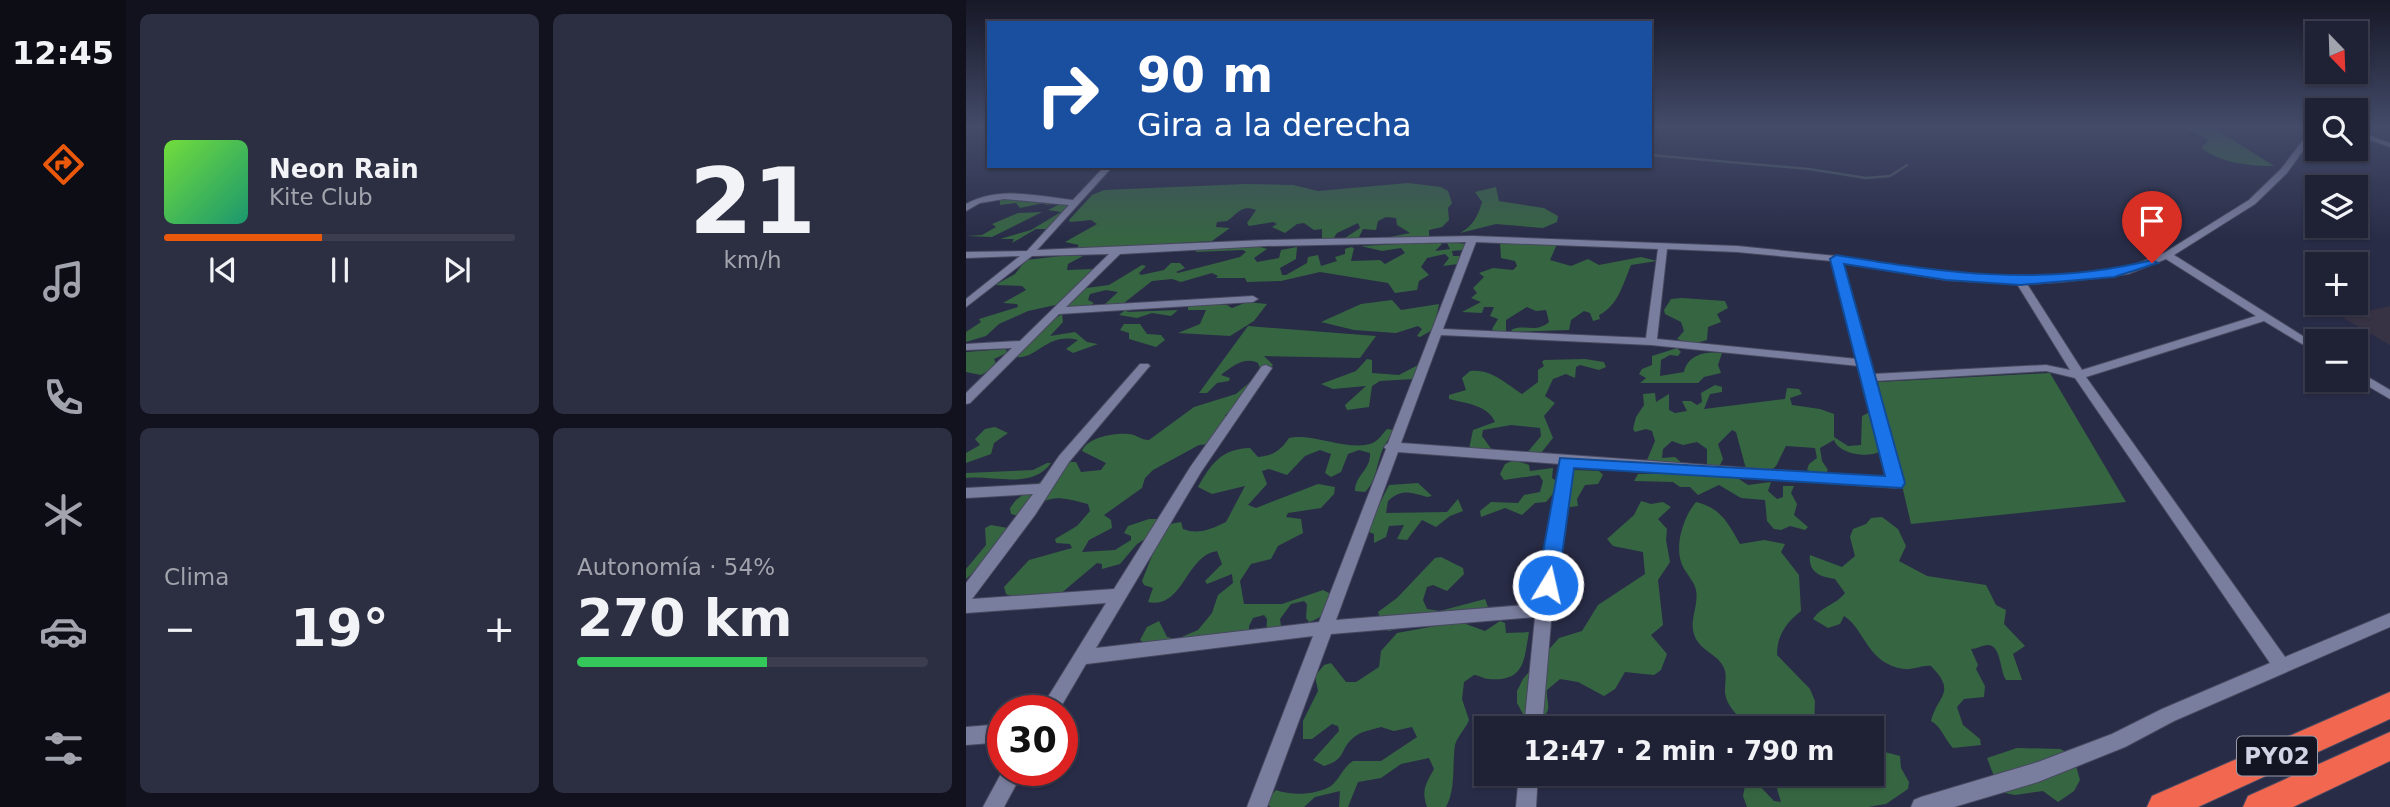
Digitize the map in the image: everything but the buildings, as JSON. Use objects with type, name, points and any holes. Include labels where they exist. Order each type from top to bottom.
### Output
[{"type":"highway","name":"PY02","points":[[2163,807],[2390,705]]},
{"type":"highway","name":"PY02","points":[[2259,807],[2390,746]]},
{"type":"street","points":[[966,255],[1028,255],[1265,243],[1472,239],[1663,245],[1836,259],[1946,276],[2020,281],[2128,271],[2167,256],[2252,202],[2289,164]]},
{"type":"street","points":[[966,304],[1028,255],[1107,168]]},
{"type":"street","points":[[966,208],[979,199],[1002,197],[1076,203]]},
{"type":"street","points":[[1256,807],[1472,239]]},
{"type":"street","points":[[1651,342],[1663,245]]},
{"type":"street","points":[[966,400],[1117,251]]},
{"type":"street","points":[[2167,256],[2305,342]]},
{"type":"street","points":[[1391,447],[1567,462],[1896,483],[1836,259]]},
{"type":"street","points":[[2020,281],[2078,375],[2282,667]]},
{"type":"street","points":[[1058,311],[1253,299]]},
{"type":"street","points":[[1869,378],[2046,368],[2078,375],[2265,317]]},
{"type":"street","points":[[1438,332],[1651,342],[1865,363]]},
{"type":"street","points":[[966,347],[1022,344]]},
{"type":"street","points":[[966,595],[1064,458],[1144,366]]},
{"type":"street","points":[[1059,695],[1196,469],[1266,368]]},
{"type":"street","points":[[2368,381],[2390,395]]},
{"type":"street","points":[[1534,716],[1544,610],[1567,462]]},
{"type":"street","points":[[966,493],[1044,489]]},
{"type":"street","points":[[966,606],[1120,595]]},
{"type":"street","points":[[1083,657],[1324,628],[1544,610]]},
{"type":"street","points":[[1921,807],[2038,772],[2107,746],[2168,715],[2390,620]]},
{"type":"street","points":[[966,736],[987,734]]},
{"type":"street","points":[[993,807],[1005,786]]},
{"type":"street","points":[[1526,807],[1528,786]]},
{"type":"shaded area","points":[[2390,306],[2390,345],[2368,332],[2368,329],[2363,329],[2342,317],[2368,315],[2368,311]]},
{"type":"green space","points":[[2246,164],[2270,164],[2274,166],[2256,166]]},
{"type":"green space","points":[[1408,183],[1441,187],[1448,191],[1452,203],[1448,208],[1449,220],[1442,227],[1429,230],[1429,238],[1390,237],[1410,233],[1397,225],[1396,218],[1386,217],[1378,221],[1376,230],[1363,229],[1358,239],[1345,238],[1360,228],[1358,223],[1337,233],[1333,239],[1322,240],[1322,229],[1314,230],[1304,223],[1297,224],[1285,233],[1272,227],[1277,224],[1273,222],[1249,226],[1247,223],[1256,210],[1247,208],[1227,221],[1217,222],[1216,227],[1230,228],[1212,241],[1076,249],[1079,245],[1065,242],[1097,224],[1091,220],[1069,220],[1092,195],[1104,190],[1245,184],[1293,185],[1318,191]]},
{"type":"green space","points":[[1496,187],[1499,201],[1544,208],[1558,216],[1557,222],[1543,228],[1496,224],[1460,233],[1472,224],[1477,216],[1482,202],[1475,192]]},
{"type":"green space","points":[[996,198],[1074,201],[1047,229],[1036,229],[1012,243],[1014,239],[1000,239],[1031,230],[1061,212],[1048,210],[1062,203],[1044,205],[1048,202],[1020,208],[1016,203],[1000,205]]},
{"type":"green space","points":[[1042,212],[992,237],[967,236],[982,235],[996,227],[992,224],[1018,213]]},
{"type":"green space","points":[[1446,241],[1465,244],[1463,250],[1452,251],[1453,256],[1461,256],[1458,264],[1443,266],[1449,258],[1445,254],[1427,258],[1421,267],[1429,275],[1419,281],[1417,290],[1395,293],[1388,283],[1320,272],[1281,281],[1247,282],[1245,278],[1216,278],[1218,276],[1212,273],[1181,282],[1172,279],[1152,281],[1124,303],[1138,307],[1126,312],[1178,310],[1171,316],[1152,313],[1137,318],[1119,315],[1124,311],[1116,306],[1104,305],[1118,292],[1106,290],[1090,294],[1088,300],[1094,303],[1088,307],[1067,307],[1086,288],[1109,285],[1142,265],[1146,266],[1139,273],[1141,275],[1164,270],[1171,263],[1180,263],[1185,268],[1176,272],[1178,273],[1240,257],[1246,252],[1196,252],[1195,249],[1254,245],[1267,249],[1254,258],[1257,262],[1279,258],[1281,250],[1297,247],[1296,259],[1280,268],[1282,275],[1286,275],[1307,263],[1308,257],[1318,255],[1321,266],[1337,261],[1335,257],[1345,254],[1345,249],[1351,247],[1354,248],[1351,261],[1380,260],[1385,264],[1405,253],[1401,248],[1382,251],[1361,246],[1442,244],[1435,251],[1450,249]]},
{"type":"green space","points":[[1500,242],[1557,244],[1550,260],[1571,266],[1588,259],[1599,265],[1641,257],[1657,261],[1631,265],[1619,294],[1611,306],[1599,315],[1600,319],[1593,321],[1590,313],[1584,311],[1571,320],[1569,330],[1513,332],[1511,330],[1516,328],[1539,327],[1549,322],[1546,310],[1536,311],[1527,307],[1506,320],[1506,331],[1495,332],[1492,329],[1498,319],[1490,316],[1494,307],[1484,307],[1482,313],[1462,312],[1481,302],[1471,298],[1477,293],[1473,288],[1484,277],[1479,273],[1493,268],[1513,270],[1517,266],[1515,261],[1501,258]]},
{"type":"green space","points":[[1083,256],[1068,264],[1067,270],[1095,269],[1060,304],[1028,311],[999,324],[986,336],[966,342],[966,332],[981,322],[979,319],[1018,307],[1017,304],[1003,303],[1026,290],[1022,286],[995,285],[1015,274],[1026,260]]},
{"type":"green space","points":[[1671,299],[1725,301],[1728,308],[1717,314],[1721,322],[1708,327],[1707,340],[1692,344],[1677,339],[1684,331],[1681,322],[1665,314],[1664,310]]},
{"type":"green space","points":[[1392,300],[1401,310],[1439,304],[1434,329],[1420,337],[1417,336],[1422,329],[1418,326],[1396,333],[1354,330],[1321,322],[1361,304]]},
{"type":"green space","points":[[1247,302],[1267,304],[1254,321],[1230,336],[1178,333],[1200,324],[1206,310],[1188,310],[1188,305],[1227,305],[1232,308]]},
{"type":"green space","points":[[1062,314],[1063,322],[1050,336],[1075,332],[1087,342],[1098,344],[1073,353],[1066,349],[1078,340],[1058,340],[1023,357],[1015,357],[1047,324]]},
{"type":"green space","points":[[1124,324],[1140,324],[1147,334],[1161,335],[1165,340],[1156,347],[1129,339],[1129,333],[1120,330]]},
{"type":"green space","points":[[1248,326],[1376,336],[1360,358],[1264,356],[1273,365],[1269,370],[1261,371],[1258,363],[1253,361],[1243,362],[1221,375],[1230,378],[1229,381],[1217,383],[1207,393],[1199,393]]},
{"type":"green space","points":[[1677,348],[1681,352],[1678,356],[1670,355],[1661,360],[1660,376],[1684,372],[1689,361],[1698,355],[1710,353],[1722,353],[1718,365],[1721,373],[1704,377],[1698,383],[1640,383],[1646,378],[1639,374],[1642,369],[1652,365],[1652,356]]},
{"type":"green space","points":[[1006,349],[1007,353],[994,359],[997,366],[981,375],[966,372],[966,352]]},
{"type":"green space","points":[[1367,359],[1372,360],[1372,373],[1399,375],[1418,365],[1414,379],[1380,381],[1372,386],[1369,407],[1347,410],[1345,405],[1366,386],[1333,389],[1321,384],[1356,371]]},
{"type":"green space","points":[[1585,359],[1604,362],[1606,367],[1599,370],[1580,365],[1576,367],[1575,378],[1566,374],[1553,379],[1545,396],[1555,403],[1544,416],[1553,438],[1541,453],[1526,454],[1541,436],[1540,428],[1511,425],[1483,430],[1482,436],[1492,450],[1469,449],[1473,430],[1495,422],[1482,408],[1449,399],[1449,395],[1466,390],[1462,378],[1470,371],[1491,374],[1522,394],[1538,382],[1538,370],[1544,366],[1544,360]]},
{"type":"green space","points":[[2050,373],[2126,502],[1911,524],[1878,382]]},
{"type":"green space","points":[[1250,382],[1254,382],[1240,407],[1225,415],[1226,418],[1209,444],[1199,445],[1153,470],[1145,478],[1142,488],[1104,515],[1111,520],[1112,528],[1089,540],[1082,552],[1115,550],[1131,540],[1131,536],[1124,533],[1128,526],[1149,519],[1160,519],[1153,534],[1137,544],[1120,564],[1102,569],[1102,564],[1097,563],[1059,595],[1015,597],[1006,594],[1004,587],[1029,560],[1072,548],[1070,544],[1056,543],[1055,539],[1077,526],[1090,511],[1088,504],[1058,498],[1045,501],[1019,516],[1011,514],[1010,508],[1016,500],[1066,462],[1076,462],[1081,472],[1101,470],[1106,463],[1082,451],[1090,442],[1109,435],[1122,434],[1149,440],[1194,407],[1236,394]]},
{"type":"green space","points":[[1715,385],[1722,387],[1722,392],[1710,394],[1704,409],[1785,399],[1787,388],[1799,389],[1802,394],[1790,398],[1792,405],[1834,414],[1834,437],[1848,446],[1861,445],[1862,416],[1868,413],[1878,430],[1879,452],[1868,455],[1854,454],[1841,449],[1834,440],[1820,448],[1822,461],[1828,470],[1824,476],[1807,470],[1809,464],[1817,458],[1815,448],[1786,446],[1776,466],[1770,470],[1746,469],[1736,432],[1732,430],[1718,444],[1723,459],[1719,467],[1707,465],[1707,449],[1697,442],[1683,445],[1672,441],[1663,449],[1662,458],[1675,457],[1683,464],[1647,460],[1655,441],[1652,431],[1646,429],[1635,432],[1633,429],[1636,417],[1644,405],[1643,394],[1655,393],[1656,402],[1669,394],[1669,410],[1675,413],[1687,411],[1682,401],[1691,401],[1697,405],[1702,402],[1701,393]]},
{"type":"green space","points":[[995,427],[1008,433],[994,443],[991,454],[966,463],[966,453],[980,445],[975,439],[985,429]]},
{"type":"green space","points":[[1387,429],[1393,430],[1382,451],[1372,482],[1365,492],[1355,491],[1357,481],[1370,459],[1370,453],[1359,450],[1348,454],[1341,472],[1331,477],[1325,473],[1331,454],[1320,450],[1305,456],[1287,475],[1269,469],[1262,471],[1267,484],[1248,505],[1256,508],[1318,484],[1335,487],[1334,494],[1321,508],[1288,513],[1286,517],[1301,519],[1303,533],[1278,546],[1271,559],[1251,564],[1240,581],[1244,604],[1282,604],[1323,590],[1329,593],[1327,608],[1322,615],[1309,622],[1306,618],[1307,604],[1304,601],[1291,604],[1280,619],[1281,626],[1287,628],[1283,639],[1269,641],[1266,638],[1267,619],[1264,615],[1253,618],[1249,626],[1249,638],[1149,646],[1140,640],[1147,627],[1159,621],[1167,637],[1177,639],[1198,630],[1212,613],[1218,595],[1233,583],[1232,574],[1207,584],[1205,581],[1222,564],[1217,551],[1198,562],[1177,590],[1160,602],[1148,602],[1153,588],[1144,585],[1142,581],[1155,548],[1170,524],[1181,522],[1183,529],[1200,531],[1226,522],[1245,486],[1212,494],[1198,487],[1218,459],[1231,451],[1250,448],[1258,457],[1272,454],[1289,438],[1299,437],[1346,445],[1368,445]]},
{"type":"green space","points":[[1514,460],[1529,465],[1530,471],[1553,468],[1552,478],[1558,482],[1558,488],[1546,502],[1535,503],[1522,515],[1505,508],[1481,517],[1480,511],[1491,502],[1518,503],[1524,495],[1540,492],[1543,481],[1539,475],[1504,480],[1500,474],[1505,464]]},
{"type":"green space","points":[[1051,463],[1043,471],[1023,479],[966,478],[966,473],[1033,470]]},
{"type":"green space","points":[[1568,471],[1599,471],[1603,475],[1598,484],[1585,485],[1577,499],[1578,506],[1563,508]]},
{"type":"green space","points":[[1638,474],[1733,475],[1748,485],[1771,482],[1768,491],[1777,499],[1783,497],[1783,486],[1794,486],[1791,493],[1797,504],[1794,515],[1808,527],[1805,530],[1790,526],[1781,530],[1774,529],[1767,521],[1765,500],[1741,498],[1719,485],[1698,495],[1690,487],[1680,487],[1673,482],[1634,481]]},
{"type":"green space","points":[[1418,483],[1432,496],[1398,494],[1388,501],[1386,513],[1447,512],[1458,499],[1463,511],[1450,516],[1436,527],[1422,520],[1407,540],[1397,539],[1404,525],[1389,526],[1386,537],[1374,543],[1374,534],[1366,531],[1389,485]]},
{"type":"green space","points":[[1641,501],[1651,504],[1663,502],[1671,507],[1658,519],[1667,529],[1670,562],[1658,580],[1663,625],[1651,635],[1667,654],[1661,670],[1654,675],[1625,672],[1615,689],[1604,696],[1578,682],[1560,679],[1547,690],[1548,708],[1545,715],[1524,716],[1517,703],[1517,691],[1523,679],[1559,638],[1582,631],[1598,605],[1645,574],[1643,552],[1613,546],[1607,539],[1634,515]]},
{"type":"green space","points":[[1696,502],[1718,512],[1740,544],[1764,540],[1785,544],[1781,552],[1799,575],[1801,611],[1783,630],[1777,655],[1810,689],[1815,701],[1814,716],[1739,716],[1727,700],[1724,668],[1718,659],[1702,646],[1693,631],[1696,590],[1682,566],[1679,555],[1682,530]]},
{"type":"green space","points":[[1882,517],[1898,529],[1906,546],[1899,561],[1927,576],[1986,585],[1996,605],[2006,610],[2004,624],[2025,646],[2013,654],[2022,680],[2006,680],[1998,654],[1992,646],[1971,649],[1978,665],[1976,669],[1985,686],[1984,697],[1964,699],[1957,707],[1963,725],[1980,739],[1981,745],[1953,748],[1938,726],[1931,721],[1944,688],[1939,675],[1931,666],[1904,669],[1892,666],[1874,653],[1844,616],[1840,624],[1828,628],[1813,619],[1845,593],[1835,579],[1824,577],[1813,570],[1810,555],[1842,567],[1855,556],[1850,537],[1853,529],[1866,524],[1871,518]]},
{"type":"green space","points":[[991,525],[1008,528],[985,562],[966,579],[966,569],[986,545],[985,528]]},
{"type":"green space","points":[[1441,557],[1463,568],[1464,574],[1447,591],[1433,585],[1427,587],[1423,600],[1427,609],[1440,611],[1485,599],[1488,607],[1389,631],[1384,629],[1378,612],[1397,598],[1435,558]]},
{"type":"green space","points":[[1500,621],[1505,623],[1506,633],[1529,632],[1524,659],[1517,672],[1510,677],[1489,679],[1474,675],[1464,682],[1462,699],[1469,720],[1455,745],[1452,785],[1446,807],[1427,807],[1424,791],[1434,769],[1429,758],[1401,764],[1381,778],[1358,782],[1348,807],[1339,807],[1340,791],[1315,797],[1304,807],[1271,807],[1265,803],[1276,790],[1304,794],[1325,789],[1334,783],[1353,761],[1381,761],[1417,737],[1412,727],[1394,731],[1381,727],[1356,736],[1340,757],[1331,763],[1324,766],[1313,760],[1339,731],[1338,726],[1332,724],[1312,739],[1303,739],[1303,721],[1318,691],[1315,676],[1324,665],[1331,663],[1346,682],[1356,682],[1379,667],[1381,651],[1397,633],[1446,624],[1466,624],[1485,631]]},
{"type":"green space","points":[[2017,748],[2060,749],[2073,755],[2080,780],[2074,791],[2058,802],[2043,791],[2015,795],[2000,792],[1987,758]]},
{"type":"green space","points":[[1884,752],[1900,756],[1901,768],[1909,782],[1908,789],[1886,804],[1868,807],[1747,807],[1743,796],[1745,786],[1760,786],[1774,801],[1781,802],[1778,786],[1884,786]]},
{"type":"waterway","points":[[1748,164],[1866,178],[1890,176],[1907,165]]},
{"type":"route","points":[[1548,585],[1567,462],[1896,483],[1836,259],[1946,276],[2020,281],[2114,273],[2152,263]]}]
